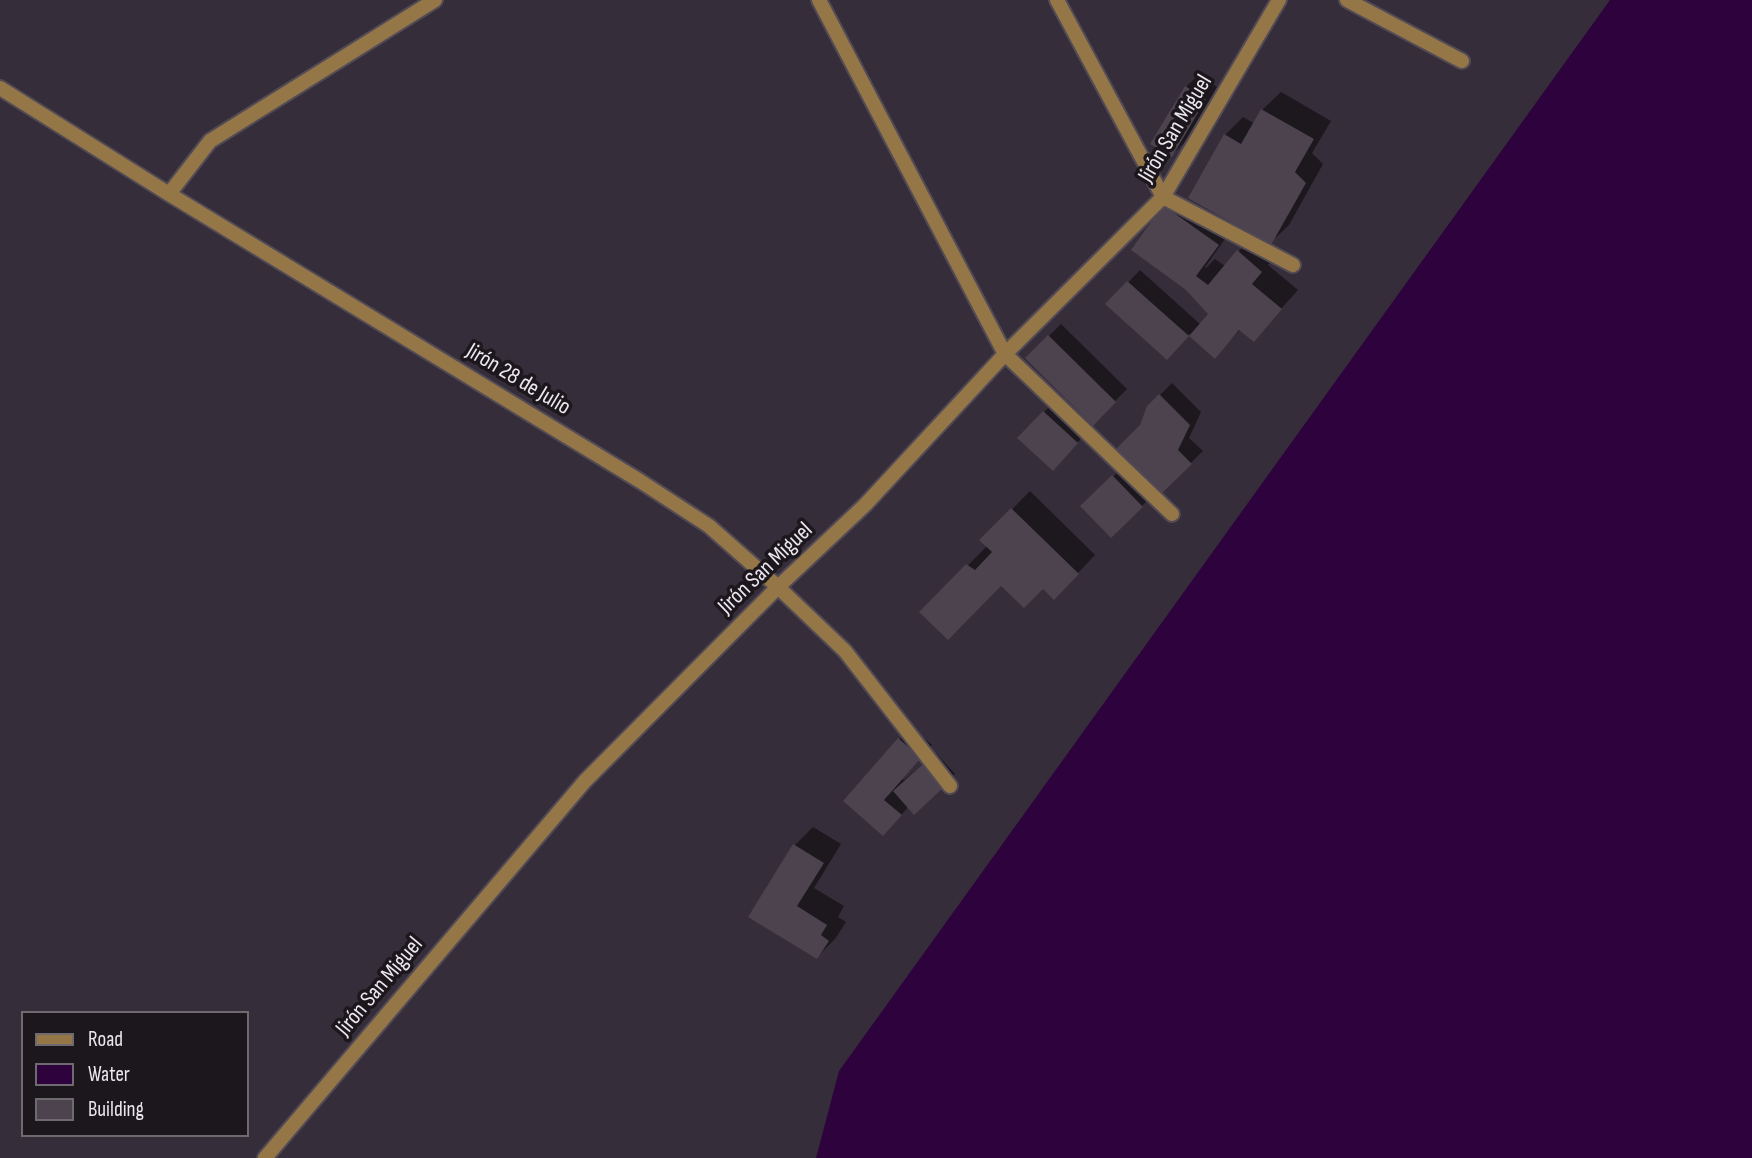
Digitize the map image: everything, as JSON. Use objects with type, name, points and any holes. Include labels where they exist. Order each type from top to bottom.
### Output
[{"type":"street","points":[[169,194],[210,141],[435,0]]},
{"type":"street","points":[[818,0],[1005,354],[1172,514]]},
{"type":"street","points":[[1057,0],[1163,197],[1293,265]]},
{"type":"street","name":"Jirón San Miguel","points":[[265,1158],[584,782],[865,505],[1005,354],[1163,197],[1279,0]]},
{"type":"street","points":[[1347,0],[1462,61]]},
{"type":"street","name":"Jirón 28 de Julio","points":[[0,88],[709,526],[779,587],[845,652],[950,786]]},
{"type":"water","points":[[1610,0],[1752,0],[1752,1158],[816,1158],[839,1071]]},
{"type":"building","points":[[1185,86],[1206,99],[1172,157],[1150,144]]},
{"type":"building","points":[[1261,109],[1314,139],[1295,172],[1306,183],[1271,245],[1188,198],[1224,134],[1241,144]]},
{"type":"building","points":[[1163,205],[1219,245],[1196,276],[1208,285],[1237,250],[1262,272],[1252,284],[1282,309],[1254,342],[1239,330],[1215,359],[1189,336],[1208,314],[1186,290],[1131,250]]},
{"type":"building","points":[[1127,281],[1189,336],[1167,360],[1105,304]]},
{"type":"building","points":[[1048,335],[1116,402],[1093,426],[1025,358]]},
{"type":"building","points":[[1159,394],[1190,425],[1178,450],[1192,464],[1161,494],[1116,449],[1140,425],[1147,406]]},
{"type":"building","points":[[1043,411],[1078,443],[1053,471],[1017,438]]},
{"type":"building","points":[[1112,475],[1143,507],[1111,538],[1080,506]]},
{"type":"building","points":[[1011,508],[1079,574],[1054,600],[1043,589],[1024,608],[1001,586],[948,640],[919,612],[966,564],[975,570],[992,552],[979,540]]},
{"type":"building","points":[[898,738],[921,758],[884,800],[902,815],[883,836],[843,801]]},
{"type":"building","points":[[923,764],[944,787],[914,815],[893,791]]},
{"type":"building","points":[[793,844],[824,863],[797,906],[827,925],[821,935],[829,941],[817,959],[748,917]]}]
